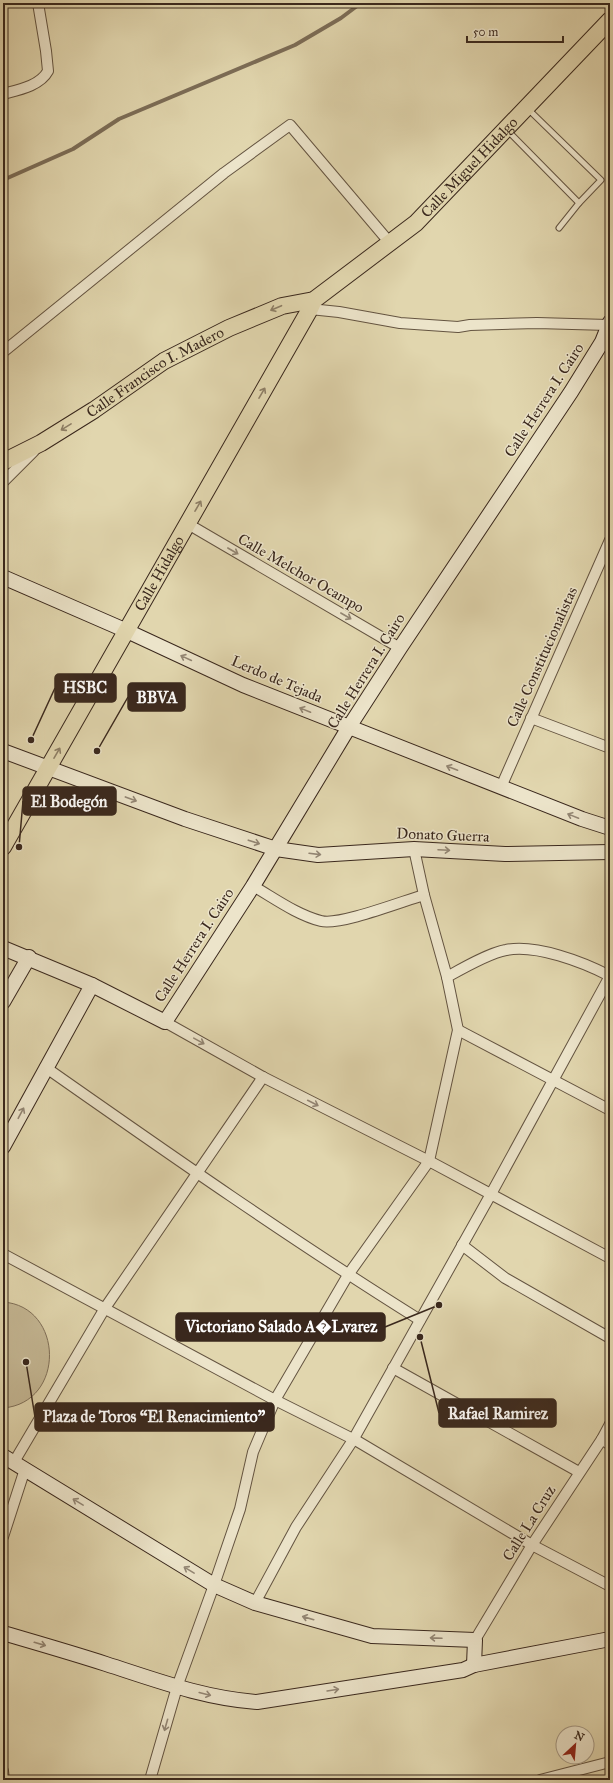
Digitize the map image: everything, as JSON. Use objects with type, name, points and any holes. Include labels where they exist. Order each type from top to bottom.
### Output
[{"type":"main road","name":"Calle Miguel Hidalgo","points":[[312,305],[416,223],[610,20]]},
{"type":"main road","name":"Calle Francisco I. Madero","points":[[3,462],[41,444],[94,410],[164,361],[229,328],[282,306],[312,305]]},
{"type":"main road","name":"Calle Hidalgo","points":[[3,847],[312,305]]},
{"type":"street","points":[[3,94],[22,89],[40,80],[48,71],[38,3]]},
{"type":"street","points":[[3,352],[224,173],[290,125],[390,243]]},
{"type":"street","points":[[312,305],[400,324],[458,327],[470,325],[536,323],[609,324]]},
{"type":"street","name":"Calle Herrera I. Cairo","points":[[165,1022],[253,886],[349,727],[400,648],[606,341],[609,324]]},
{"type":"street","points":[[3,482],[41,444]]},
{"type":"street","name":"Calle Melchor Ocampo","points":[[188,524],[400,648]]},
{"type":"street","name":"Calle Constitucionalistas","points":[[501,787],[610,540]]},
{"type":"street","name":"Lerdo de Tejada","points":[[3,577],[127,631],[243,685],[582,819],[610,828]]},
{"type":"street","points":[[531,718],[610,748]]},
{"type":"street","name":"Donato Guerra","points":[[3,751],[185,819],[276,849],[318,855],[414,849],[505,854],[610,852]]},
{"type":"street","points":[[150,1780],[177,1687],[240,1508],[253,1452],[275,1400],[348,1275],[429,1160],[458,1030],[447,976],[424,895],[414,849]]},
{"type":"street","points":[[253,886],[304,915],[322,922],[340,921],[424,895]]},
{"type":"street","points":[[3,948],[29,957],[92,985],[165,1022],[263,1077],[429,1160],[610,1258]]},
{"type":"street","points":[[255,1604],[296,1526],[353,1440],[491,1194],[610,976],[593,967],[556,954],[516,949],[504,950],[447,976]]},
{"type":"street","points":[[3,1002],[29,957]]},
{"type":"street","points":[[3,1147],[45,1067],[92,985]]},
{"type":"street","points":[[458,1030],[610,1110]]},
{"type":"street","points":[[45,1067],[197,1174],[348,1275],[420,1320]]},
{"type":"street","points":[[3,1537],[14,1463],[105,1308],[263,1077]]},
{"type":"street","points":[[462,1245],[505,1278],[610,1338]]},
{"type":"street","points":[[3,1254],[275,1400],[353,1440],[532,1545],[610,1586]]},
{"type":"street","points":[[393,1368],[579,1472]]},
{"type":"street","name":"Calle La Cruz","points":[[475,1640],[532,1545],[579,1472],[606,1442],[610,1424]]},
{"type":"street","points":[[14,1463],[214,1585],[255,1604],[372,1636],[475,1640],[474,1665]]},
{"type":"street","points":[[3,1633],[105,1663],[177,1687],[228,1700],[257,1702],[463,1670],[474,1665],[610,1639]]},
{"type":"street","points":[[540,1780],[610,1762]]},
{"type":"street","points":[[3,1771],[4,1780]]},
{"type":"lane","points":[[527,107],[601,180],[579,203],[559,228]]},
{"type":"lane","points":[[506,129],[579,203]]},
{"type":"shaded area","points":[[3,1302],[23,1307],[38,1320],[46,1336],[50,1355],[47,1373],[38,1390],[24,1402],[3,1408]]},
{"type":"waterway","points":[[3,180],[73,149],[119,119],[295,45],[341,18],[361,3]]},
{"type":"place","name":"HSBC","points":[[31,740]]},
{"type":"place","name":"BBVA","points":[[97,751]]},
{"type":"place","name":"El Bodegón","points":[[19,847]]},
{"type":"place","name":"Victoriano Salado A�Lvarez","points":[[439,1305]]},
{"type":"place","name":"Rafael Ramirez","points":[[420,1337]]},
{"type":"place","name":"Plaza de Toros “El Renacimiento”","points":[[26,1362]]}]
